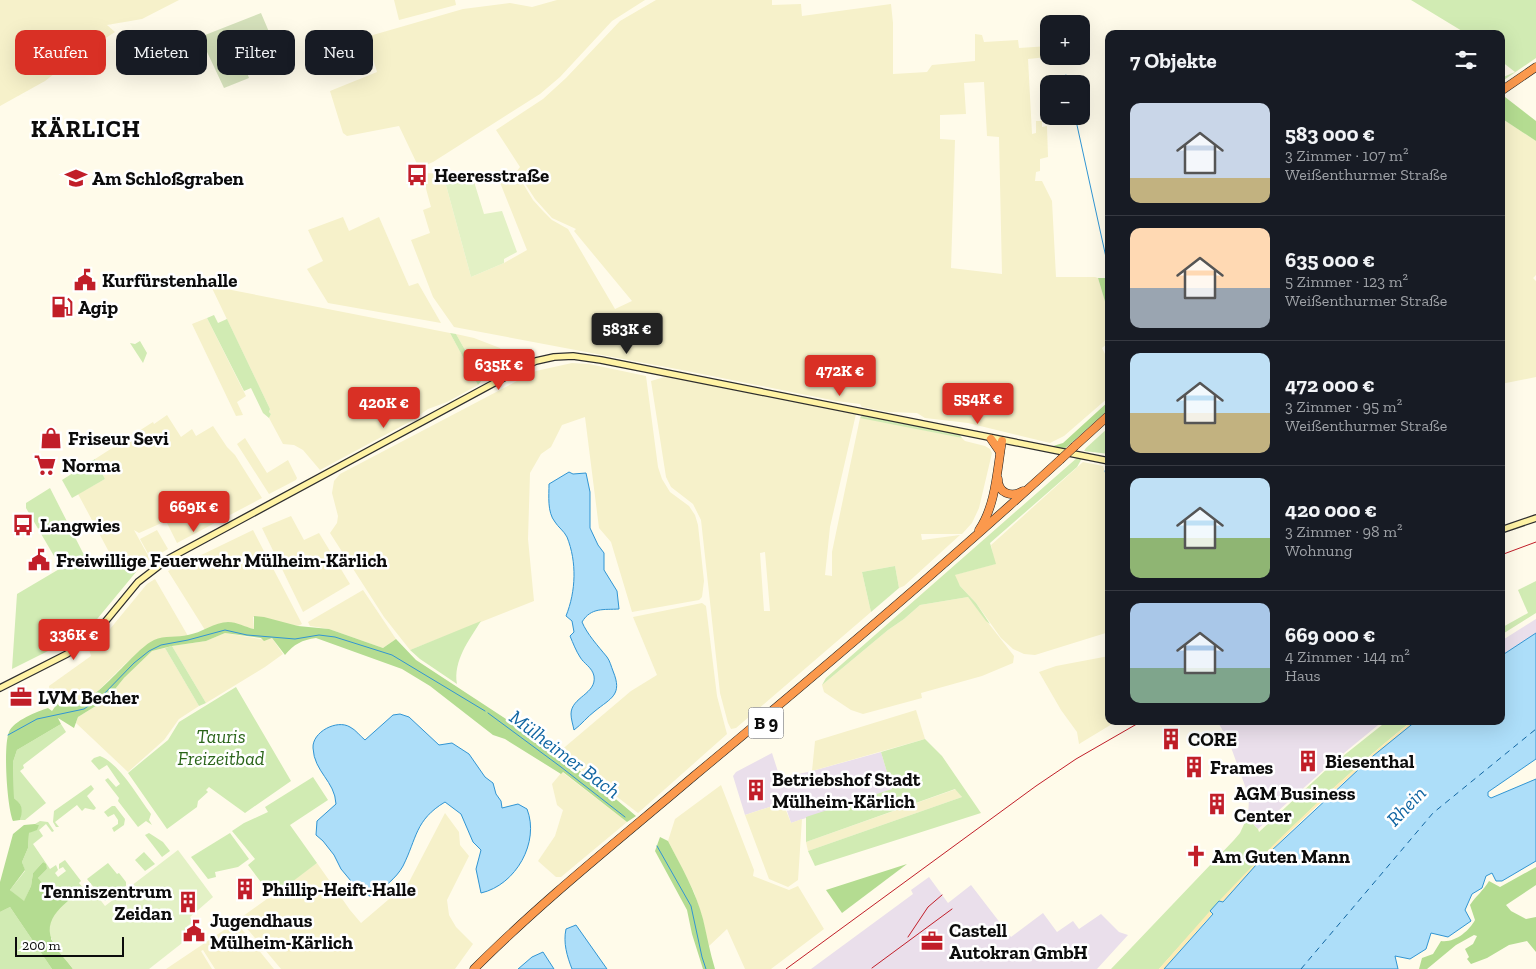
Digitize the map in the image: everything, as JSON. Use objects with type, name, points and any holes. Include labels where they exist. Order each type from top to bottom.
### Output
[{"type":"highway","points":[[1505,83],[1536,62]]},
{"type":"highway","points":[[1505,89],[1536,67]]},
{"type":"highway","name":"B 9","points":[[481,969],[569,889],[896,613],[1105,423]]},
{"type":"highway","points":[[991,439],[1000,452]]},
{"type":"highway","name":"B 9","points":[[970,542],[989,512],[1000,452],[1004,441]]},
{"type":"highway","name":"B 9","points":[[1004,441],[998,476],[999,487],[1005,493],[1015,495],[1031,487]]},
{"type":"highway","name":"B 9","points":[[474,969],[508,935],[933,574],[1063,461]]},
{"type":"main road","points":[[0,687],[92,634],[105,622],[134,586],[160,564],[517,370],[536,361],[548,358],[565,356],[587,357],[1105,460]]},
{"type":"main road","points":[[1505,529],[1536,518]]},
{"type":"shaded area","points":[[0,0],[179,0],[142,19],[107,25],[115,32],[106,38],[106,30],[15,30],[15,75],[53,75],[0,106]]},
{"type":"shaded area","points":[[394,0],[455,0],[456,5],[399,20]]},
{"type":"shaded area","points":[[557,0],[645,0],[612,21],[560,77],[540,94],[433,162],[419,168],[399,126],[347,136],[343,133],[330,91],[377,72],[373,59],[373,35],[463,9],[510,3],[532,7]]},
{"type":"shaded area","points":[[656,0],[772,0],[772,5],[801,4],[802,16],[891,4],[893,74],[927,72],[932,65],[975,61],[975,34],[982,35],[984,42],[1018,40],[1019,48],[1040,47],[1040,58],[1028,59],[1032,134],[1036,133],[1036,121],[1040,121],[1042,127],[1047,126],[1048,157],[1040,159],[1040,171],[1036,172],[1035,181],[1042,181],[1052,201],[1056,277],[1098,278],[1105,302],[1105,345],[1102,348],[1105,354],[1105,400],[1064,436],[1050,443],[968,423],[925,418],[917,413],[889,412],[862,407],[860,404],[836,401],[454,327],[433,297],[411,240],[430,233],[423,210],[431,207],[422,174],[425,173],[443,174],[471,277],[504,263],[527,250],[495,170],[510,170],[516,172],[533,200],[543,211],[552,220],[568,229],[615,309],[632,301],[574,231],[576,229],[552,218],[535,199],[517,171],[520,167],[496,130],[543,99],[566,78],[620,21]],"holes":[[[984,82],[987,136],[999,137],[1002,274],[951,268],[955,140],[940,139],[940,115],[966,114],[964,83]]]},
{"type":"shaded area","points":[[1505,121],[1536,141],[1536,275],[1533,278],[1536,281],[1536,377],[1505,383]]},
{"type":"shaded area","points":[[343,217],[349,231],[379,217],[409,286],[418,283],[441,323],[328,303],[307,269],[323,261],[308,230]]},
{"type":"shaded area","points":[[211,286],[450,333],[478,385],[447,402],[428,409],[411,421],[320,470],[303,450],[294,445],[283,444],[269,418],[271,414],[269,412],[270,409]]},
{"type":"shaded area","points":[[207,318],[246,396],[237,402],[243,415],[236,416],[192,324]]},
{"type":"shaded area","points":[[456,334],[474,338],[500,348],[510,365],[482,380]]},
{"type":"shaded area","points":[[572,363],[589,364],[646,376],[658,467],[662,479],[670,492],[689,506],[695,515],[698,525],[704,581],[702,597],[699,600],[632,612],[611,542],[599,528],[585,417],[562,425],[551,447],[541,454],[530,473],[528,539],[534,601],[410,650],[384,617],[330,533],[337,523],[338,516],[332,493],[334,481],[340,474],[536,371]]},
{"type":"shaded area","points":[[668,376],[856,414],[830,527],[825,575],[832,576],[832,552],[860,418],[962,438],[965,441],[985,446],[992,453],[979,508],[972,523],[962,534],[921,534],[922,540],[960,535],[904,586],[899,588],[895,566],[862,572],[871,612],[736,728],[731,729],[728,723],[720,693],[701,520],[693,504],[671,487],[666,477],[651,381]],"holes":[[[765,552],[770,611],[764,611],[760,553]]]},
{"type":"shaded area","points":[[167,415],[181,437],[192,429],[196,436],[213,426],[227,447],[235,455],[262,498],[177,543],[166,521],[139,533],[134,530],[150,559],[136,572],[116,565],[78,494],[105,479],[95,459]]},
{"type":"shaded area","points":[[245,438],[267,473],[288,460],[297,478],[296,480],[269,494],[237,444]]},
{"type":"shaded area","points":[[1083,462],[1103,466],[1105,473],[1105,633],[1035,655],[1024,654],[1013,649],[1001,638],[976,603],[960,586],[954,575],[995,564],[991,545]]},
{"type":"shaded area","points":[[291,516],[304,540],[319,533],[350,584],[303,612],[262,528]]},
{"type":"shaded area","points":[[157,530],[168,549],[151,559],[140,539]]},
{"type":"shaded area","points":[[253,530],[302,624],[298,626],[253,617],[254,629],[227,622],[205,630],[168,571]]},
{"type":"shaded area","points":[[155,579],[188,636],[157,639],[126,663],[94,695],[84,702],[65,707],[59,706],[50,694],[49,686],[91,656],[89,649],[110,629],[147,584]]},
{"type":"shaded area","points":[[363,590],[396,639],[383,648],[329,629],[310,626],[308,622]]},
{"type":"shaded area","points":[[968,597],[1014,656],[1013,663],[982,676],[921,693],[922,698],[863,714],[851,710],[824,692],[822,685],[920,605]]},
{"type":"shaded area","points":[[702,603],[706,606],[717,696],[727,734],[638,813],[559,752],[631,691],[657,675],[633,617]]},
{"type":"shaded area","points":[[1536,619],[1536,633],[1505,653],[1505,638]]},
{"type":"shaded area","points":[[225,633],[266,640],[272,638],[283,654],[206,703],[172,646],[206,641]]},
{"type":"shaded area","points":[[165,648],[199,706],[179,719],[164,740],[128,772],[76,723],[78,717],[107,699],[124,678],[152,651]]},
{"type":"shaded area","points":[[1105,657],[1105,725],[1110,725],[1079,744],[1077,732],[1061,710],[1039,672],[1056,666]]},
{"type":"shaded area","points":[[916,710],[925,739],[812,771],[815,741]]},
{"type":"shaded area","points":[[1219,725],[1378,725],[1327,767],[1258,829],[1248,818],[1249,797],[1228,739]]},
{"type":"shaded area","points":[[881,752],[892,789],[791,823],[786,808],[780,809],[779,804],[745,815],[733,776],[736,772],[772,753],[780,778]]},
{"type":"shaded area","points":[[562,772],[627,822],[561,877],[556,877],[538,861],[555,836],[563,810],[557,805],[552,784]]},
{"type":"shaded area","points":[[721,785],[754,870],[753,876],[789,890],[798,886],[824,929],[771,969],[745,969],[727,929],[708,947],[703,920],[694,892],[668,841],[675,819]]},
{"type":"shaded area","points":[[956,789],[962,797],[808,851],[806,842]]},
{"type":"shaded area","points":[[779,804],[781,809],[785,808],[791,823],[802,819],[798,880],[788,887],[769,879],[745,815]]},
{"type":"shaded area","points":[[445,813],[459,832],[460,845],[469,856],[447,900],[449,915],[456,927],[473,944],[455,969],[281,969],[239,919],[317,863],[361,923],[409,882]]},
{"type":"shaded area","points":[[929,877],[948,903],[971,885],[1011,937],[1043,913],[1057,932],[1073,921],[1079,929],[1101,914],[1119,932],[1128,935],[1097,969],[811,969],[913,894],[911,890]]},
{"type":"shaded area","points":[[236,922],[274,969],[215,969],[203,950],[201,951],[212,969],[166,969]]},
{"type":"green space","points":[[1411,0],[1536,0],[1536,58],[1505,79],[1505,76],[1515,72],[1505,64],[1505,30],[1460,30]]},
{"type":"green space","points":[[261,13],[268,30],[218,30]]},
{"type":"green space","points":[[217,30],[217,73],[207,52],[207,34]]},
{"type":"green space","points":[[218,75],[248,75],[249,78],[224,88]]},
{"type":"green space","points":[[1505,97],[1536,121],[1536,141],[1505,121]]},
{"type":"green space","points":[[471,172],[484,214],[502,211],[517,252],[504,259],[504,263],[471,277],[443,174]]},
{"type":"green space","points":[[1098,278],[1105,278],[1105,302]]},
{"type":"green space","points":[[214,315],[218,323],[227,319],[270,409],[269,412],[271,414],[269,418],[263,413],[251,388],[244,391],[207,318]]},
{"type":"green space","points":[[450,333],[456,334],[482,380],[478,385]]},
{"type":"green space","points":[[140,341],[147,353],[143,363],[130,343],[135,344]]},
{"type":"green space","points":[[1105,405],[1105,413],[1064,449],[1053,446],[1063,443]]},
{"type":"green space","points":[[863,414],[959,434],[962,438],[860,418]]},
{"type":"green space","points":[[1105,431],[1105,454],[1084,451]]},
{"type":"green space","points":[[1078,457],[1081,457],[1081,460],[1077,467],[990,543],[996,564],[955,575],[960,586],[976,603],[990,624],[968,597],[920,605],[822,685],[826,678]]},
{"type":"green space","points":[[95,459],[105,479],[72,498],[62,480]]},
{"type":"green space","points":[[50,488],[83,553],[136,572],[93,624],[91,622],[75,633],[77,636],[70,640],[12,669],[17,594],[61,568],[26,508],[26,503]]},
{"type":"green space","points":[[895,566],[899,588],[871,612],[862,572]]},
{"type":"green space","points":[[1536,581],[1536,613],[1505,632],[1505,626],[1528,613],[1518,590]]},
{"type":"green space","points":[[254,616],[298,626],[329,629],[383,648],[396,639],[416,660],[568,762],[636,816],[627,822],[563,772],[561,774],[505,739],[493,735],[430,686],[402,669],[316,638],[299,643],[285,655],[272,638],[264,641],[261,638],[225,633],[206,641],[152,651],[124,678],[107,699],[78,717],[74,728],[58,718],[61,724],[17,750],[13,762],[14,798],[21,805],[22,810],[20,820],[13,821],[8,790],[6,750],[9,732],[15,724],[44,709],[48,708],[52,711],[57,704],[68,707],[81,703],[107,683],[132,657],[154,640],[193,634],[223,622],[235,623],[254,629]]},
{"type":"green space","points":[[481,621],[463,651],[457,667],[457,684],[410,650]]},
{"type":"green space","points":[[172,646],[206,703],[199,706],[165,648]]},
{"type":"green space","name":"Tauris Freizeitbad","points":[[236,687],[291,781],[245,813],[209,787],[206,790],[208,792],[198,801],[197,807],[167,829],[128,773],[168,740],[179,722]]},
{"type":"green space","points":[[61,724],[66,732],[23,765],[24,768],[20,771],[46,803],[25,820],[20,820],[21,808],[14,798],[13,762],[17,750]]},
{"type":"green space","points":[[1382,725],[1407,725],[1344,778],[1280,839],[1218,903],[1159,969],[1111,969],[1234,840],[1240,833],[1246,820],[1248,819],[1259,832],[1328,768]]},
{"type":"green space","points":[[925,739],[942,756],[981,813],[815,866],[808,851],[962,797],[955,789],[806,842],[806,817],[892,789],[881,752]]},
{"type":"green space","points":[[100,756],[115,766],[128,782],[151,814],[149,820],[152,825],[146,821],[138,827],[118,801],[119,798],[105,780],[108,778],[116,787],[120,784],[107,765],[99,770],[91,761]]},
{"type":"green space","points":[[313,777],[328,800],[290,825],[317,863],[280,891],[277,886],[267,890],[248,865],[255,859],[232,831],[268,812],[265,807]]},
{"type":"green space","points":[[91,785],[94,789],[87,796],[96,808],[94,810],[85,808],[82,811],[77,805],[55,822],[59,827],[56,827],[53,822],[54,811]]},
{"type":"green space","points":[[115,806],[125,819],[124,825],[114,832],[112,828],[118,824],[118,820],[114,814],[108,817],[104,812]]},
{"type":"green space","points":[[40,821],[48,822],[54,831],[52,832],[46,824],[39,830],[43,836],[33,844],[50,869],[56,865],[58,870],[55,873],[58,877],[66,871],[63,867],[59,869],[59,864],[65,860],[81,881],[79,883],[84,889],[69,902],[58,888],[43,890],[38,878],[47,869],[43,862],[33,873],[31,886],[24,902],[10,890],[25,871],[22,862],[28,848],[29,833],[39,825],[35,824]]},
{"type":"green space","points":[[24,825],[39,825],[37,830],[29,833],[28,848],[22,862],[25,870],[10,890],[24,901],[31,886],[33,873],[43,862],[46,864],[47,869],[38,878],[45,887],[44,890],[46,891],[49,885],[58,888],[69,902],[61,908],[51,939],[73,969],[52,969],[10,907],[0,912],[0,882],[13,834]]},
{"type":"green space","points":[[149,833],[163,842],[170,851],[162,857],[145,835]]},
{"type":"green space","points":[[230,833],[249,859],[238,867],[215,872],[216,877],[208,879],[191,857]]},
{"type":"green space","points":[[660,837],[668,841],[688,879],[703,919],[715,969],[703,969],[687,910],[655,851]]},
{"type":"green space","points":[[178,850],[213,897],[190,917],[193,922],[185,928],[191,936],[149,969],[73,969],[56,947],[50,931],[51,923],[60,908],[89,885],[105,906]]},
{"type":"green space","points":[[144,852],[155,864],[145,871],[135,860]]},
{"type":"green space","points":[[108,863],[117,874],[119,873],[126,882],[126,886],[105,901],[87,879]]},
{"type":"green space","points":[[907,864],[842,913],[826,890]]},
{"type":"green space","points":[[1536,867],[1536,885],[1506,905],[1511,911],[1526,919],[1536,917],[1536,952],[1527,941],[1509,945],[1487,958],[1471,964],[1467,959],[1469,957],[1465,949],[1473,944],[1477,936],[1474,935],[1456,945],[1427,969],[1419,969],[1422,958],[1433,954],[1441,941],[1456,938],[1472,924],[1475,920],[1470,905],[1489,881],[1500,887]]},
{"type":"green space","points":[[10,907],[52,969],[0,969],[0,912]]},
{"type":"sand","points":[[1407,725],[1411,725],[1316,807],[1223,902],[1219,901],[1312,808],[1361,763]]},
{"type":"sand","points":[[1210,911],[1213,913],[1164,969],[1159,969]]},
{"type":"water","points":[[569,472],[573,474],[586,473],[590,492],[590,528],[604,553],[604,570],[617,591],[619,609],[594,612],[589,614],[582,622],[608,659],[617,686],[614,695],[574,730],[571,716],[572,708],[592,687],[594,676],[592,670],[579,655],[570,636],[574,632],[572,621],[566,616],[572,597],[574,566],[567,537],[552,518],[550,509],[549,484]]},
{"type":"water","name":"Rhein","points":[[1536,633],[1536,759],[1488,792],[1488,796],[1491,798],[1536,779],[1536,861],[1502,881],[1496,881],[1492,873],[1486,876],[1482,888],[1472,894],[1465,910],[1471,921],[1448,937],[1431,933],[1426,949],[1410,959],[1395,956],[1398,969],[1164,969],[1213,914],[1210,911],[1219,901],[1223,902],[1256,865],[1373,756],[1411,725],[1505,725],[1505,653]]},
{"type":"water","points":[[400,714],[409,717],[439,745],[452,743],[469,754],[485,777],[493,783],[502,808],[518,804],[527,809],[530,835],[522,860],[505,881],[494,888],[481,893],[476,869],[481,850],[473,842],[461,814],[445,802],[435,809],[422,823],[400,871],[373,897],[361,893],[341,869],[334,855],[316,835],[317,821],[336,804],[332,789],[314,756],[313,748],[317,737],[321,732],[332,726],[345,725],[365,740],[393,715]]},
{"type":"water","points":[[576,925],[607,969],[572,969],[566,949],[565,934],[566,929]]},
{"type":"water","points":[[543,952],[554,969],[518,969],[532,957]]},
{"type":"waterway","points":[[1077,125],[1105,253]]},
{"type":"waterway","name":"Mülheimer Bach","points":[[8,735],[37,719],[84,709],[100,698],[134,663],[149,651],[161,645],[225,630],[247,635],[295,639],[319,635],[335,637],[392,655],[485,711]]},
{"type":"waterway","name":"Mülheimer Bach","points":[[488,713],[625,817]]},
{"type":"waterway","name":"Mülheimer Bach","points":[[657,846],[691,906],[706,969]]},
{"type":"ferry route","points":[[1301,969],[1433,813],[1536,729]]},
{"type":"railway","points":[[1505,554],[1536,542]]},
{"type":"railway","points":[[786,969],[1036,786],[1076,759],[1135,725]]},
{"type":"railway","points":[[908,937],[928,907],[942,895]]},
{"type":"railway","points":[[872,968],[952,909]]},
{"type":"place","name":"Heeresstraße","points":[[417,175]]},
{"type":"place","name":"Am Schloßgraben","points":[[76,178]]},
{"type":"place","name":"Kurfürstenhalle","points":[[85,280]]},
{"type":"place","name":"Agip","points":[[62,307]]},
{"type":"place","name":"Friseur Sevi","points":[[51,438]]},
{"type":"place","name":"Norma","points":[[45,465]]},
{"type":"place","name":"Langwies","points":[[23,525]]},
{"type":"place","name":"Freiwillige Feuerwehr Mülheim-Kärlich","points":[[39,560]]},
{"type":"place","name":"LVM Becher","points":[[21,697]]},
{"type":"place","name":"CORE","points":[[1171,739]]},
{"type":"place","name":"Biesenthal","points":[[1308,761]]},
{"type":"place","name":"Frames","points":[[1194,767]]},
{"type":"place","name":"Betriebshof Stadt Mülheim-Kärlich","points":[[756,790]]},
{"type":"place","name":"AGM Business Center","points":[[1217,804]]},
{"type":"place","name":"Am Guten Mann","points":[[1196,856]]},
{"type":"place","name":"Phillip-Heift-Halle","points":[[245,889]]},
{"type":"place","name":"Tenniszentrum Zeidan","points":[[188,902]]},
{"type":"place","name":"Jugendhaus Mülheim-Kärlich","points":[[194,931]]},
{"type":"place","name":"Castell Autokran GmbH","points":[[932,941]]},
{"type":"district","name":"KÄRLICH","points":[[86,129]]}]
